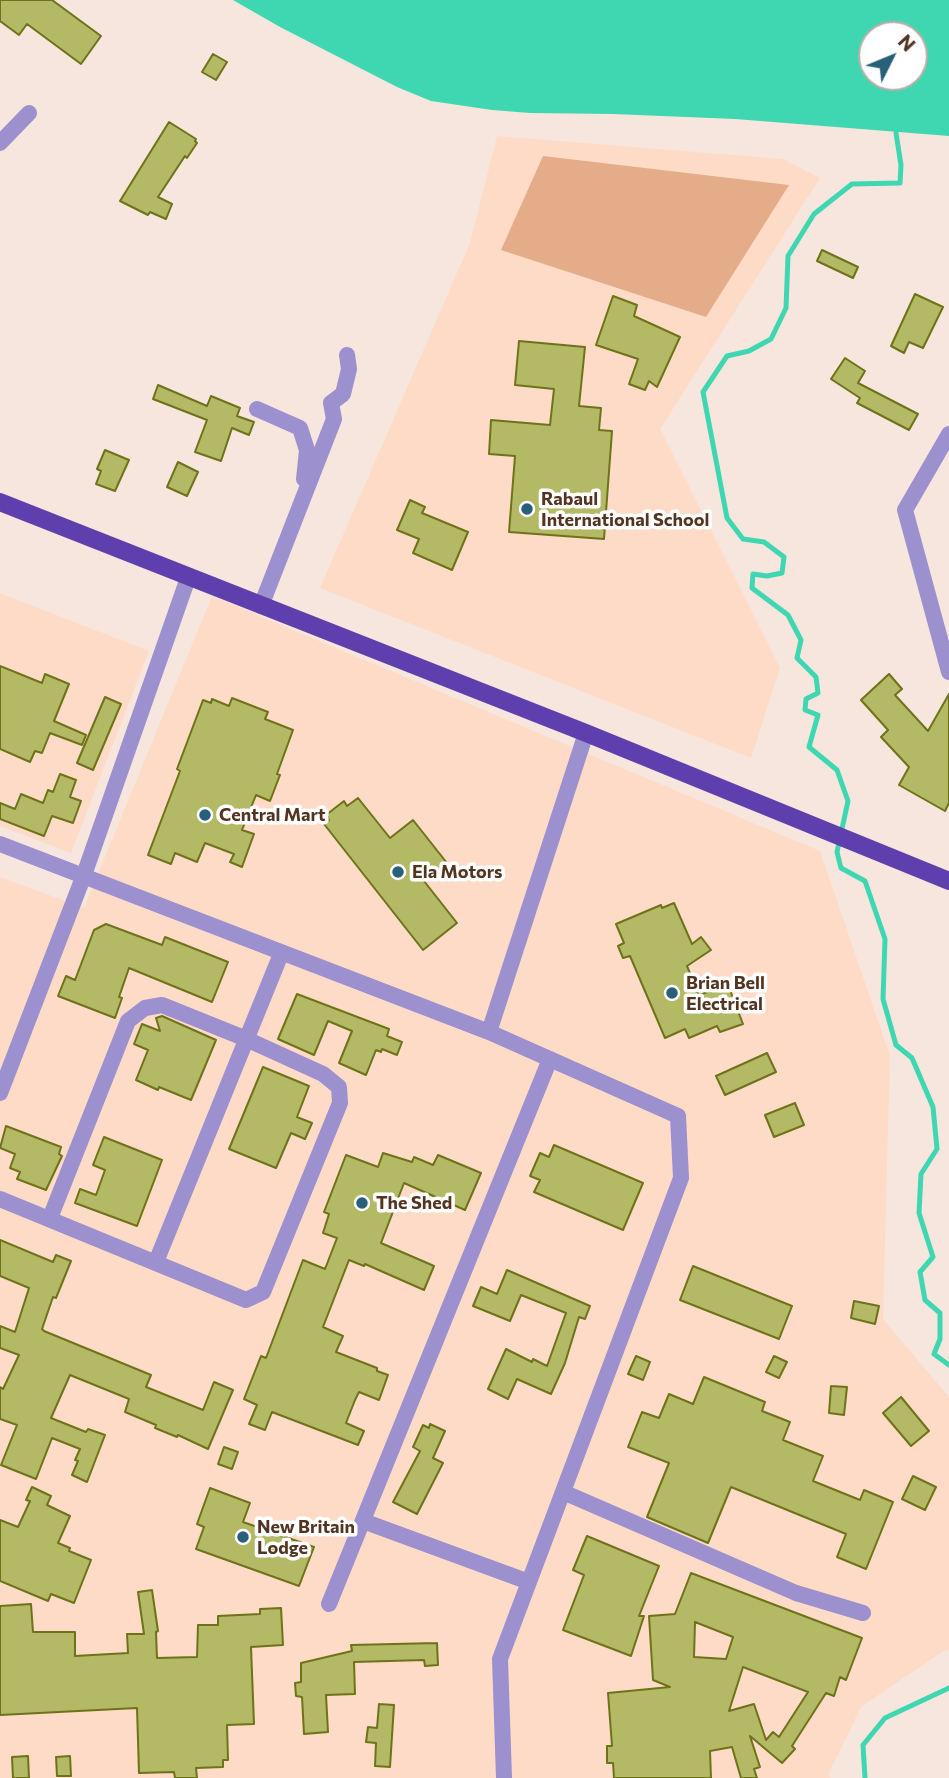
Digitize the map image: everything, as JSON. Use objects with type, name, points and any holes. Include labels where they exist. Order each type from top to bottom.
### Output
[{"type":"main road","points":[[0,502],[586,733],[949,881]]},
{"type":"street","points":[[0,143],[29,113]]},
{"type":"street","points":[[261,606],[334,419],[331,403],[343,394],[349,369],[347,355]]},
{"type":"street","points":[[257,410],[300,428],[307,450],[302,501]]},
{"type":"street","points":[[949,434],[905,510],[949,672]]},
{"type":"street","points":[[0,1093],[84,875],[188,578]]},
{"type":"street","points":[[489,1032],[586,733]]},
{"type":"street","points":[[0,844],[489,1032],[678,1116],[681,1178],[500,1659],[504,1778]]},
{"type":"street","points":[[156,1262],[244,1038],[281,954]]},
{"type":"street","points":[[0,1199],[246,1300],[263,1292],[340,1103],[338,1087],[323,1074],[244,1038],[162,1005],[145,1008],[128,1021],[50,1218]]},
{"type":"street","points":[[329,1604],[550,1059]]},
{"type":"street","points":[[563,1492],[796,1593],[863,1613]]},
{"type":"street","points":[[362,1521],[529,1582]]},
{"type":"shaded area","points":[[233,0],[949,0],[949,136],[735,119],[492,110],[431,101],[397,87]]},
{"type":"shaded area","name":"Rabaul International School","points":[[497,136],[783,159],[820,178],[660,429],[780,668],[751,758],[320,588],[470,243]]},
{"type":"shaded area","points":[[543,156],[789,185],[706,317],[501,250]]},
{"type":"shaded area","points":[[0,593],[149,651],[71,853],[0,826]]},
{"type":"shaded area","points":[[212,596],[820,851],[890,1056],[883,1319],[949,1397],[949,1650],[942,1652],[861,1707],[829,1773],[830,1778],[0,1778],[0,877],[84,908]]},
{"type":"building","points":[[0,0],[52,0],[101,36],[81,64],[27,24],[19,35],[0,21]]},
{"type":"building","points":[[213,54],[227,62],[216,80],[202,72]]},
{"type":"building","points":[[169,122],[196,139],[197,143],[187,158],[185,156],[158,197],[172,204],[166,219],[150,212],[148,215],[120,201]]},
{"type":"building","points":[[822,250],[858,267],[853,278],[817,261]]},
{"type":"building","points":[[915,294],[943,307],[923,348],[909,342],[904,353],[891,346]]},
{"type":"building","points":[[613,296],[637,305],[634,316],[680,337],[657,387],[649,381],[645,390],[629,384],[638,359],[596,345]]},
{"type":"building","points":[[519,341],[585,347],[579,406],[601,408],[599,430],[612,431],[604,539],[509,532],[515,456],[489,454],[491,420],[550,425],[554,389],[515,385]]},
{"type":"building","points":[[845,358],[865,371],[858,383],[918,414],[909,430],[857,403],[860,398],[831,379]]},
{"type":"building","points":[[158,385],[207,406],[211,396],[240,408],[237,416],[254,422],[249,435],[232,428],[221,461],[195,452],[207,420],[153,399]]},
{"type":"building","points":[[105,450],[129,460],[115,491],[96,484],[101,471],[97,469]]},
{"type":"building","points":[[178,462],[198,472],[187,496],[167,487]]},
{"type":"building","points":[[410,500],[425,507],[422,513],[468,532],[452,570],[413,553],[419,539],[397,530]]},
{"type":"building","points":[[0,666],[42,683],[45,674],[69,684],[54,721],[86,735],[82,745],[50,733],[42,753],[35,751],[30,762],[0,749]]},
{"type":"building","points":[[889,674],[902,689],[895,695],[928,731],[949,694],[949,803],[945,811],[899,785],[909,767],[881,737],[888,730],[861,700]]},
{"type":"building","points":[[105,697],[121,704],[93,770],[77,763]]},
{"type":"building","points":[[232,698],[268,712],[265,719],[293,730],[270,801],[256,795],[242,830],[254,834],[242,867],[230,862],[234,854],[205,843],[197,862],[175,853],[171,864],[148,855],[203,700],[211,703],[212,699],[229,706]]},
{"type":"building","points":[[60,774],[76,780],[70,797],[81,801],[73,823],[52,816],[44,836],[0,819],[0,803],[15,809],[21,794],[43,803],[48,790],[53,792]]},
{"type":"building","name":"Ela Motors","points":[[358,798],[390,838],[413,820],[447,863],[424,881],[457,923],[423,950],[324,824],[329,820],[326,815],[344,801],[347,806]]},
{"type":"building","name":"Brian Bell Electrical","points":[[674,903],[692,944],[701,937],[711,950],[687,966],[699,995],[728,985],[743,1024],[720,1032],[717,1026],[689,1038],[685,1029],[665,1038],[630,956],[623,958],[618,946],[624,943],[616,924],[661,905],[662,908]]},
{"type":"building","points":[[106,924],[162,945],[165,937],[228,962],[212,1002],[129,968],[115,1018],[58,996],[66,976],[75,980],[94,930]]},
{"type":"building","points":[[297,994],[389,1029],[387,1036],[402,1042],[397,1055],[382,1049],[381,1052],[376,1050],[366,1075],[339,1063],[352,1031],[328,1021],[314,1055],[278,1039]]},
{"type":"building","points":[[162,1016],[216,1040],[191,1100],[136,1080],[148,1050],[134,1044],[142,1024],[160,1031],[156,1018]]},
{"type":"building","points":[[767,1053],[776,1072],[725,1095],[716,1076]]},
{"type":"building","points":[[263,1067],[309,1086],[297,1117],[312,1123],[305,1139],[291,1133],[276,1168],[229,1149]]},
{"type":"building","points":[[795,1103],[804,1125],[774,1137],[765,1115]]},
{"type":"building","points":[[6,1126],[61,1147],[59,1154],[62,1156],[46,1190],[17,1179],[20,1172],[10,1168],[15,1154],[0,1148]]},
{"type":"building","points":[[104,1137],[162,1160],[137,1226],[75,1203],[80,1189],[96,1195],[105,1170],[93,1165]]},
{"type":"building","points":[[554,1145],[643,1183],[623,1230],[534,1192],[540,1180],[530,1176],[540,1153],[549,1157]]},
{"type":"building","points":[[383,1153],[412,1162],[414,1157],[433,1165],[438,1155],[481,1173],[465,1210],[404,1183],[381,1243],[434,1266],[424,1290],[365,1264],[364,1266],[349,1260],[323,1327],[343,1336],[336,1352],[388,1375],[379,1400],[359,1392],[355,1400],[346,1423],[364,1431],[358,1445],[272,1412],[265,1430],[249,1424],[257,1405],[244,1399],[261,1356],[266,1358],[303,1260],[325,1269],[337,1238],[323,1233],[329,1214],[324,1212],[346,1155],[378,1167]]},
{"type":"building","points":[[0,1240],[53,1262],[56,1255],[71,1261],[56,1298],[53,1297],[42,1329],[44,1331],[151,1375],[146,1387],[203,1410],[214,1382],[233,1390],[208,1449],[155,1428],[156,1425],[125,1412],[129,1399],[70,1375],[51,1418],[86,1432],[88,1429],[105,1435],[87,1482],[72,1475],[80,1449],[52,1438],[36,1479],[1,1465],[17,1425],[0,1419],[0,1387],[3,1389],[19,1355],[0,1348],[0,1326],[15,1332],[29,1288],[0,1276]]},
{"type":"building","points":[[693,1266],[792,1306],[779,1339],[680,1300]]},
{"type":"building","points":[[507,1270],[590,1306],[585,1319],[579,1317],[565,1363],[551,1394],[517,1379],[508,1399],[488,1389],[506,1349],[547,1366],[566,1313],[521,1295],[510,1321],[473,1306],[481,1287],[497,1294]]},
{"type":"building","points":[[854,1301],[879,1306],[875,1324],[851,1318]]},
{"type":"building","points":[[636,1356],[650,1362],[643,1380],[628,1374]]},
{"type":"building","points":[[774,1356],[787,1362],[779,1378],[766,1372]]},
{"type":"building","points":[[704,1377],[765,1402],[762,1411],[790,1422],[783,1440],[823,1456],[813,1481],[860,1500],[864,1490],[893,1502],[866,1569],[837,1557],[846,1534],[731,1487],[708,1543],[647,1517],[669,1463],[628,1447],[642,1412],[659,1418],[669,1394],[693,1404]]},
{"type":"building","points":[[831,1386],[847,1387],[844,1415],[829,1413]]},
{"type":"building","points":[[901,1397],[929,1431],[911,1446],[883,1413]]},
{"type":"building","points":[[430,1424],[445,1431],[433,1458],[443,1463],[417,1514],[393,1502],[420,1451],[413,1447],[423,1425],[429,1428]]},
{"type":"building","points":[[224,1447],[238,1452],[232,1469],[218,1464]]},
{"type":"building","points":[[913,1476],[936,1487],[925,1510],[902,1499]]},
{"type":"building","points":[[32,1487],[51,1496],[47,1505],[70,1516],[58,1543],[91,1560],[74,1603],[51,1594],[48,1601],[0,1581],[0,1520],[18,1527],[30,1501],[26,1500]]},
{"type":"building","name":"New Britain Lodge","points":[[210,1488],[250,1503],[243,1522],[314,1547],[299,1586],[196,1549],[204,1527],[197,1524]]},
{"type":"building","points":[[587,1536],[659,1566],[639,1616],[644,1616],[631,1656],[563,1630],[584,1575],[573,1570]]},
{"type":"building","points":[[691,1573],[862,1638],[846,1680],[840,1677],[834,1696],[826,1693],[792,1746],[795,1749],[782,1763],[750,1736],[760,1767],[754,1769],[757,1778],[741,1778],[732,1747],[710,1751],[711,1778],[614,1778],[613,1763],[607,1763],[607,1746],[612,1746],[608,1693],[670,1687],[653,1680],[649,1616],[675,1614]],"holes":[[[695,1622],[733,1637],[726,1659],[694,1657]],[[743,1667],[808,1692],[779,1737],[773,1732],[766,1740],[754,1704],[729,1711]]]},
{"type":"building","points":[[152,1590],[158,1631],[157,1658],[197,1657],[198,1625],[218,1625],[218,1616],[260,1614],[260,1609],[281,1608],[283,1645],[251,1647],[254,1724],[227,1725],[228,1760],[223,1760],[223,1767],[196,1768],[197,1778],[175,1778],[174,1772],[139,1773],[137,1708],[0,1715],[0,1606],[31,1604],[33,1632],[75,1632],[75,1656],[128,1653],[127,1634],[144,1634],[138,1592]]},
{"type":"building","points":[[437,1643],[438,1665],[425,1666],[424,1660],[354,1662],[355,1694],[326,1695],[328,1732],[304,1734],[302,1697],[296,1696],[295,1683],[301,1682],[301,1663],[352,1651],[351,1645]]},
{"type":"building","points":[[379,1704],[394,1705],[390,1767],[375,1766],[376,1743],[366,1742],[368,1727],[377,1728]]},
{"type":"building","points":[[28,1756],[29,1778],[13,1778],[12,1757]]},
{"type":"building","points":[[70,1756],[71,1776],[57,1776],[56,1757]]},
{"type":"waterway","points":[[896,133],[901,165],[900,183],[852,184],[814,214],[788,256],[786,308],[771,339],[749,351],[727,356],[703,392],[727,518],[743,539],[764,542],[784,557],[782,573],[767,576],[753,574],[752,588],[788,615],[801,640],[797,658],[816,677],[818,693],[806,699],[805,710],[818,715],[809,747],[837,770],[848,801],[837,852],[841,868],[865,881],[885,939],[883,999],[896,1045],[912,1058],[933,1107],[937,1149],[921,1174],[919,1213],[933,1257],[920,1272],[925,1300],[940,1313],[940,1339],[934,1354],[949,1365]]},
{"type":"waterway","points":[[865,1778],[863,1745],[885,1718],[949,1688]]},
{"type":"place","name":"Rabaul International School","points":[[527,509]]},
{"type":"place","name":"Central Mart","points":[[205,815]]},
{"type":"place","name":"Ela Motors","points":[[398,872]]},
{"type":"place","name":"Brian Bell Electrical","points":[[672,993]]},
{"type":"place","name":"The Shed","points":[[362,1203]]},
{"type":"place","name":"New Britain Lodge","points":[[243,1537]]}]
